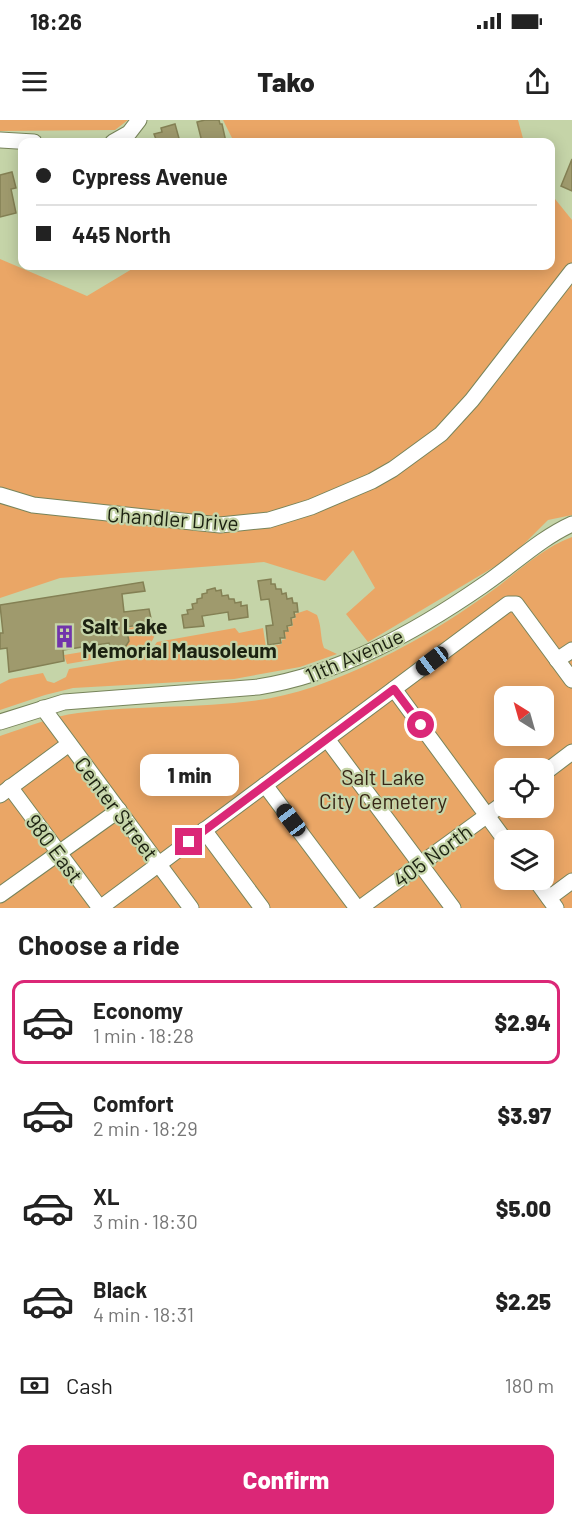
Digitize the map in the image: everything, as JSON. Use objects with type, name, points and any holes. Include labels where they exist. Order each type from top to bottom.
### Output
[{"type":"street","points":[[122,138],[139,120]]},
{"type":"street","points":[[3,141],[18,141]]},
{"type":"street","name":"Chandler Drive","points":[[0,495],[33,505],[220,525],[269,520],[311,507],[372,481],[393,469],[441,434],[472,400],[572,271]]},
{"type":"street","name":"11th Avenue","points":[[0,722],[64,702],[258,687],[324,672],[397,638],[423,623],[481,587],[556,531],[572,524]]},
{"type":"street","points":[[100,908],[508,604],[516,604],[572,680]]},
{"type":"street","points":[[558,660],[572,650]]},
{"type":"street","points":[[394,689],[498,830]]},
{"type":"street","name":"Center Street","points":[[43,708],[191,908]]},
{"type":"street","points":[[327,739],[453,908]]},
{"type":"street","points":[[5,791],[69,744]]},
{"type":"street","points":[[554,766],[572,752]]},
{"type":"street","points":[[265,785],[359,908]]},
{"type":"street","name":"980 East","points":[[5,791],[59,852],[100,908]]},
{"type":"street","points":[[0,895],[119,810]]},
{"type":"street","name":"405 North","points":[[359,908],[494,810]]},
{"type":"street","points":[[204,830],[262,908]]},
{"type":"street","points":[[543,890],[552,903],[572,881]]},
{"type":"green space","points":[[0,120],[128,120],[115,130],[0,131]]},
{"type":"green space","points":[[223,120],[518,120],[523,138],[232,138]]},
{"type":"green space","points":[[555,199],[572,220],[572,515],[548,520],[511,557],[368,642],[346,614],[375,588],[353,550],[325,581],[264,562],[60,578],[0,598],[0,259],[18,267],[18,270],[26,270],[87,296],[130,270],[555,270]]},
{"type":"green space","name":"Salt Lake City Cemetery","points":[[572,537],[572,908],[0,908],[0,736],[48,719],[68,715],[107,710],[227,704],[285,695],[313,687],[382,658],[427,634],[469,607],[549,548]]},
{"type":"green space","points":[[307,610],[317,615],[324,648],[337,654],[300,667],[234,679],[73,688],[0,710],[0,684],[10,679],[43,673],[47,681],[54,683],[66,677],[69,669],[142,657],[149,653],[157,642],[235,628],[239,633],[263,628],[266,647],[282,644],[282,640],[286,639],[285,632],[289,631],[288,627],[293,626],[292,619],[296,618],[295,614]]},
{"type":"green space","points":[[154,623],[155,631],[151,642],[134,652],[120,654],[126,648],[124,629]]},
{"type":"green space","points":[[106,648],[114,656],[67,664],[64,655]]},
{"type":"building","points":[[219,120],[225,138],[201,138],[197,122]]},
{"type":"building","points":[[175,124],[179,138],[156,138],[154,134],[162,132],[161,128]]},
{"type":"building","points":[[572,159],[572,191],[561,186]]},
{"type":"building","points":[[12,172],[16,188],[11,189],[16,213],[0,217],[0,175]]},
{"type":"building","points":[[271,579],[271,584],[275,584],[276,589],[281,589],[282,594],[286,593],[287,599],[292,598],[293,603],[297,603],[298,612],[294,612],[295,617],[291,618],[292,625],[287,626],[288,631],[284,631],[285,638],[280,638],[281,643],[268,645],[266,626],[273,625],[269,599],[261,600],[258,581]]},
{"type":"building","name":"Salt Lake Memorial Mausoleum","points":[[143,582],[145,591],[122,594],[124,612],[149,609],[152,623],[126,627],[129,641],[124,649],[117,651],[111,648],[109,643],[63,650],[64,661],[9,672],[7,648],[0,649],[0,633],[3,633],[0,605]]},
{"type":"building","points":[[215,588],[216,591],[221,590],[222,596],[228,595],[229,599],[234,599],[235,603],[241,602],[241,606],[247,605],[248,617],[229,620],[228,612],[202,616],[204,626],[184,628],[182,615],[188,614],[187,610],[193,609],[192,604],[202,598],[202,594]]},
{"type":"place","name":"Salt Lake Memorial Mausoleum","points":[[64,637]]},
{"type":"route","points":[[189,842],[394,689],[421,725]]}]
